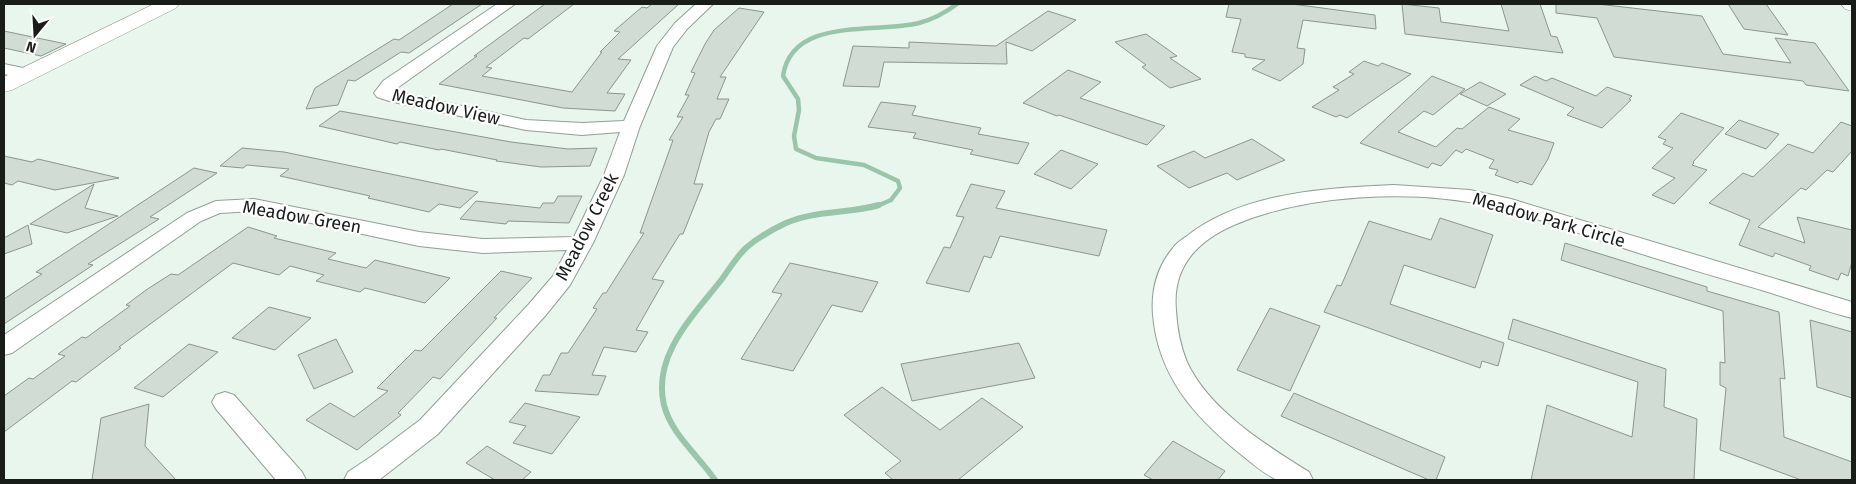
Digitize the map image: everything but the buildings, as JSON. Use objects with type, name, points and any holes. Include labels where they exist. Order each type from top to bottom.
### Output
[{"type":"main road","points":[[4,85],[169,4]]},
{"type":"street","name":"Meadow View","points":[[507,4],[389,84],[383,93],[389,96],[526,125],[582,129],[631,126]]},
{"type":"street","name":"Meadow Creek","points":[[358,480],[382,464],[429,427],[537,310],[562,280],[582,244],[614,175],[631,126],[665,46],[705,4]]},
{"type":"street","points":[[4,69],[27,74]]},
{"type":"street","name":"Meadow Park Circle","points":[[1299,480],[1264,458],[1221,423],[1199,400],[1177,365],[1167,341],[1164,324],[1165,283],[1174,261],[1190,242],[1204,231],[1248,210],[1318,197],[1378,190],[1435,191],[1471,196],[1536,213],[1852,310]]},
{"type":"street","name":"Meadow Green","points":[[4,347],[163,237],[216,207],[254,205],[419,240],[484,246],[582,244]]},
{"type":"street","points":[[225,402],[292,480]]},
{"type":"waterway","points":[[875,207],[891,200],[900,188],[898,181],[864,165],[816,158],[796,149],[794,136],[799,110],[798,99],[783,76],[790,57],[802,44],[818,36],[838,31],[919,23],[930,20],[957,4]]},
{"type":"waterway","points":[[715,480],[679,435],[664,405],[662,387],[664,369],[678,337],[740,254],[761,237],[781,225],[797,219],[879,205]]}]
